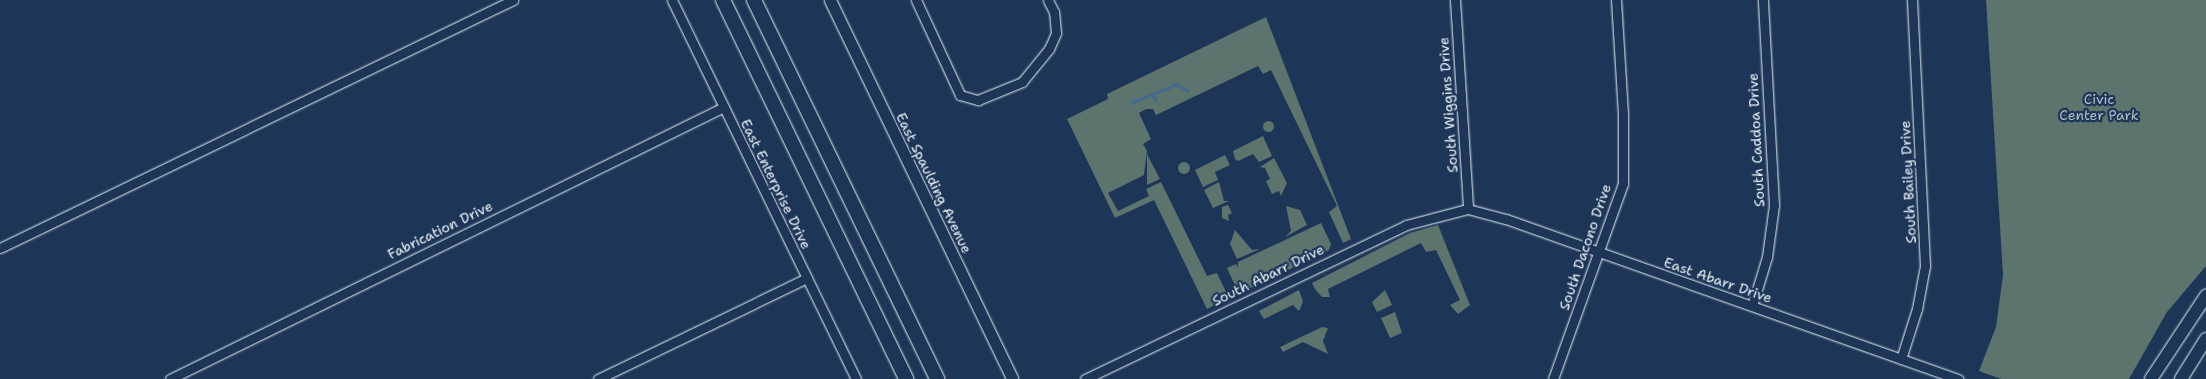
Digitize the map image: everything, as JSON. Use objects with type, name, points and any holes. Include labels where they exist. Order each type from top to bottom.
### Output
[{"type":"highway","points":[[723,0],[906,379]]},
{"type":"highway","points":[[754,0],[937,379]]},
{"type":"main road","points":[[2151,379],[2206,296]]},
{"type":"main road","points":[[2181,379],[2206,339]]},
{"type":"street","points":[[0,248],[512,0]]},
{"type":"street","name":"East Enterprise Drive","points":[[672,0],[856,379]]},
{"type":"street","name":"East Spaulding Avenue","points":[[830,0],[1012,379]]},
{"type":"street","points":[[916,0],[960,95],[978,100],[1022,82],[1049,49],[1056,33],[1054,12],[1048,0]]},
{"type":"street","name":"South Wiggins Drive","points":[[1455,0],[1468,209]]},
{"type":"street","name":"South Dacono Drive","points":[[1553,379],[1623,184],[1623,114],[1616,0]]},
{"type":"street","name":"South Caddoa Drive","points":[[1752,306],[1767,257],[1774,206],[1763,0]]},
{"type":"street","name":"South Bailey Drive","points":[[1901,359],[1917,309],[1925,266],[1912,0]]},
{"type":"street","name":"Fabrication Drive","points":[[170,379],[724,107]]},
{"type":"street","name":"East Abarr Drive","points":[[1468,209],[1598,252],[1958,379]]},
{"type":"street","name":"South Abarr Drive","points":[[1085,379],[1406,225],[1468,209]]},
{"type":"street","points":[[598,379],[806,278]]},
{"type":"green space","name":"Civic Center Park","points":[[1986,0],[2206,0],[2206,266],[2167,312],[2129,379],[2001,379],[1979,371],[1996,327],[2003,275]]},
{"type":"green space","points":[[1266,17],[1351,239],[1343,243],[1329,212],[1337,206],[1271,70],[1263,74],[1258,66],[1156,115],[1153,109],[1146,109],[1139,113],[1151,139],[1143,144],[1147,151],[1144,175],[1108,193],[1118,211],[1149,196],[1146,189],[1161,182],[1207,276],[1217,273],[1227,294],[1225,300],[1207,309],[1154,200],[1115,218],[1067,119],[1108,99],[1107,94]]},
{"type":"green space","points":[[1268,120],[1274,126],[1268,132],[1262,126]]},
{"type":"green space","points":[[1263,136],[1272,156],[1259,162],[1253,154],[1238,161],[1235,159],[1233,151]]},
{"type":"green space","points":[[1147,154],[1160,179],[1147,185]]},
{"type":"green space","points":[[1225,155],[1230,165],[1215,172],[1218,180],[1203,187],[1195,170]]},
{"type":"green space","points":[[1274,158],[1287,183],[1281,196],[1279,191],[1272,194],[1266,181],[1270,179],[1265,168],[1260,167]]},
{"type":"green space","points":[[1184,162],[1190,168],[1184,174],[1178,168]]},
{"type":"green space","points":[[1219,182],[1224,201],[1229,201],[1213,208],[1204,190]]},
{"type":"green space","points":[[1228,205],[1232,213],[1228,215],[1229,221],[1222,218],[1222,207]]},
{"type":"green space","points":[[1286,206],[1300,210],[1307,225],[1285,237],[1291,231]]},
{"type":"green space","points":[[1321,223],[1331,244],[1329,250],[1243,292],[1237,290],[1227,268],[1236,264],[1238,268],[1238,262]]},
{"type":"green space","points":[[1438,225],[1470,305],[1458,314],[1450,305],[1460,300],[1436,250],[1426,252],[1421,243],[1328,289],[1330,297],[1322,297],[1312,283],[1410,233]]},
{"type":"green space","points":[[1235,230],[1252,250],[1260,249],[1237,259],[1230,244]]},
{"type":"green space","points":[[1299,290],[1303,302],[1299,311],[1293,305],[1264,319],[1259,311]]},
{"type":"green space","points":[[1385,290],[1392,305],[1377,312],[1372,302]]},
{"type":"green space","points":[[1395,312],[1402,333],[1390,338],[1381,318]]},
{"type":"green space","points":[[1322,327],[1328,328],[1323,341],[1328,354],[1303,342],[1283,352],[1280,347]]},
{"type":"waterway","points":[[1130,103],[1177,84],[1188,91]]},
{"type":"waterway","points":[[1152,94],[1156,101]]}]
